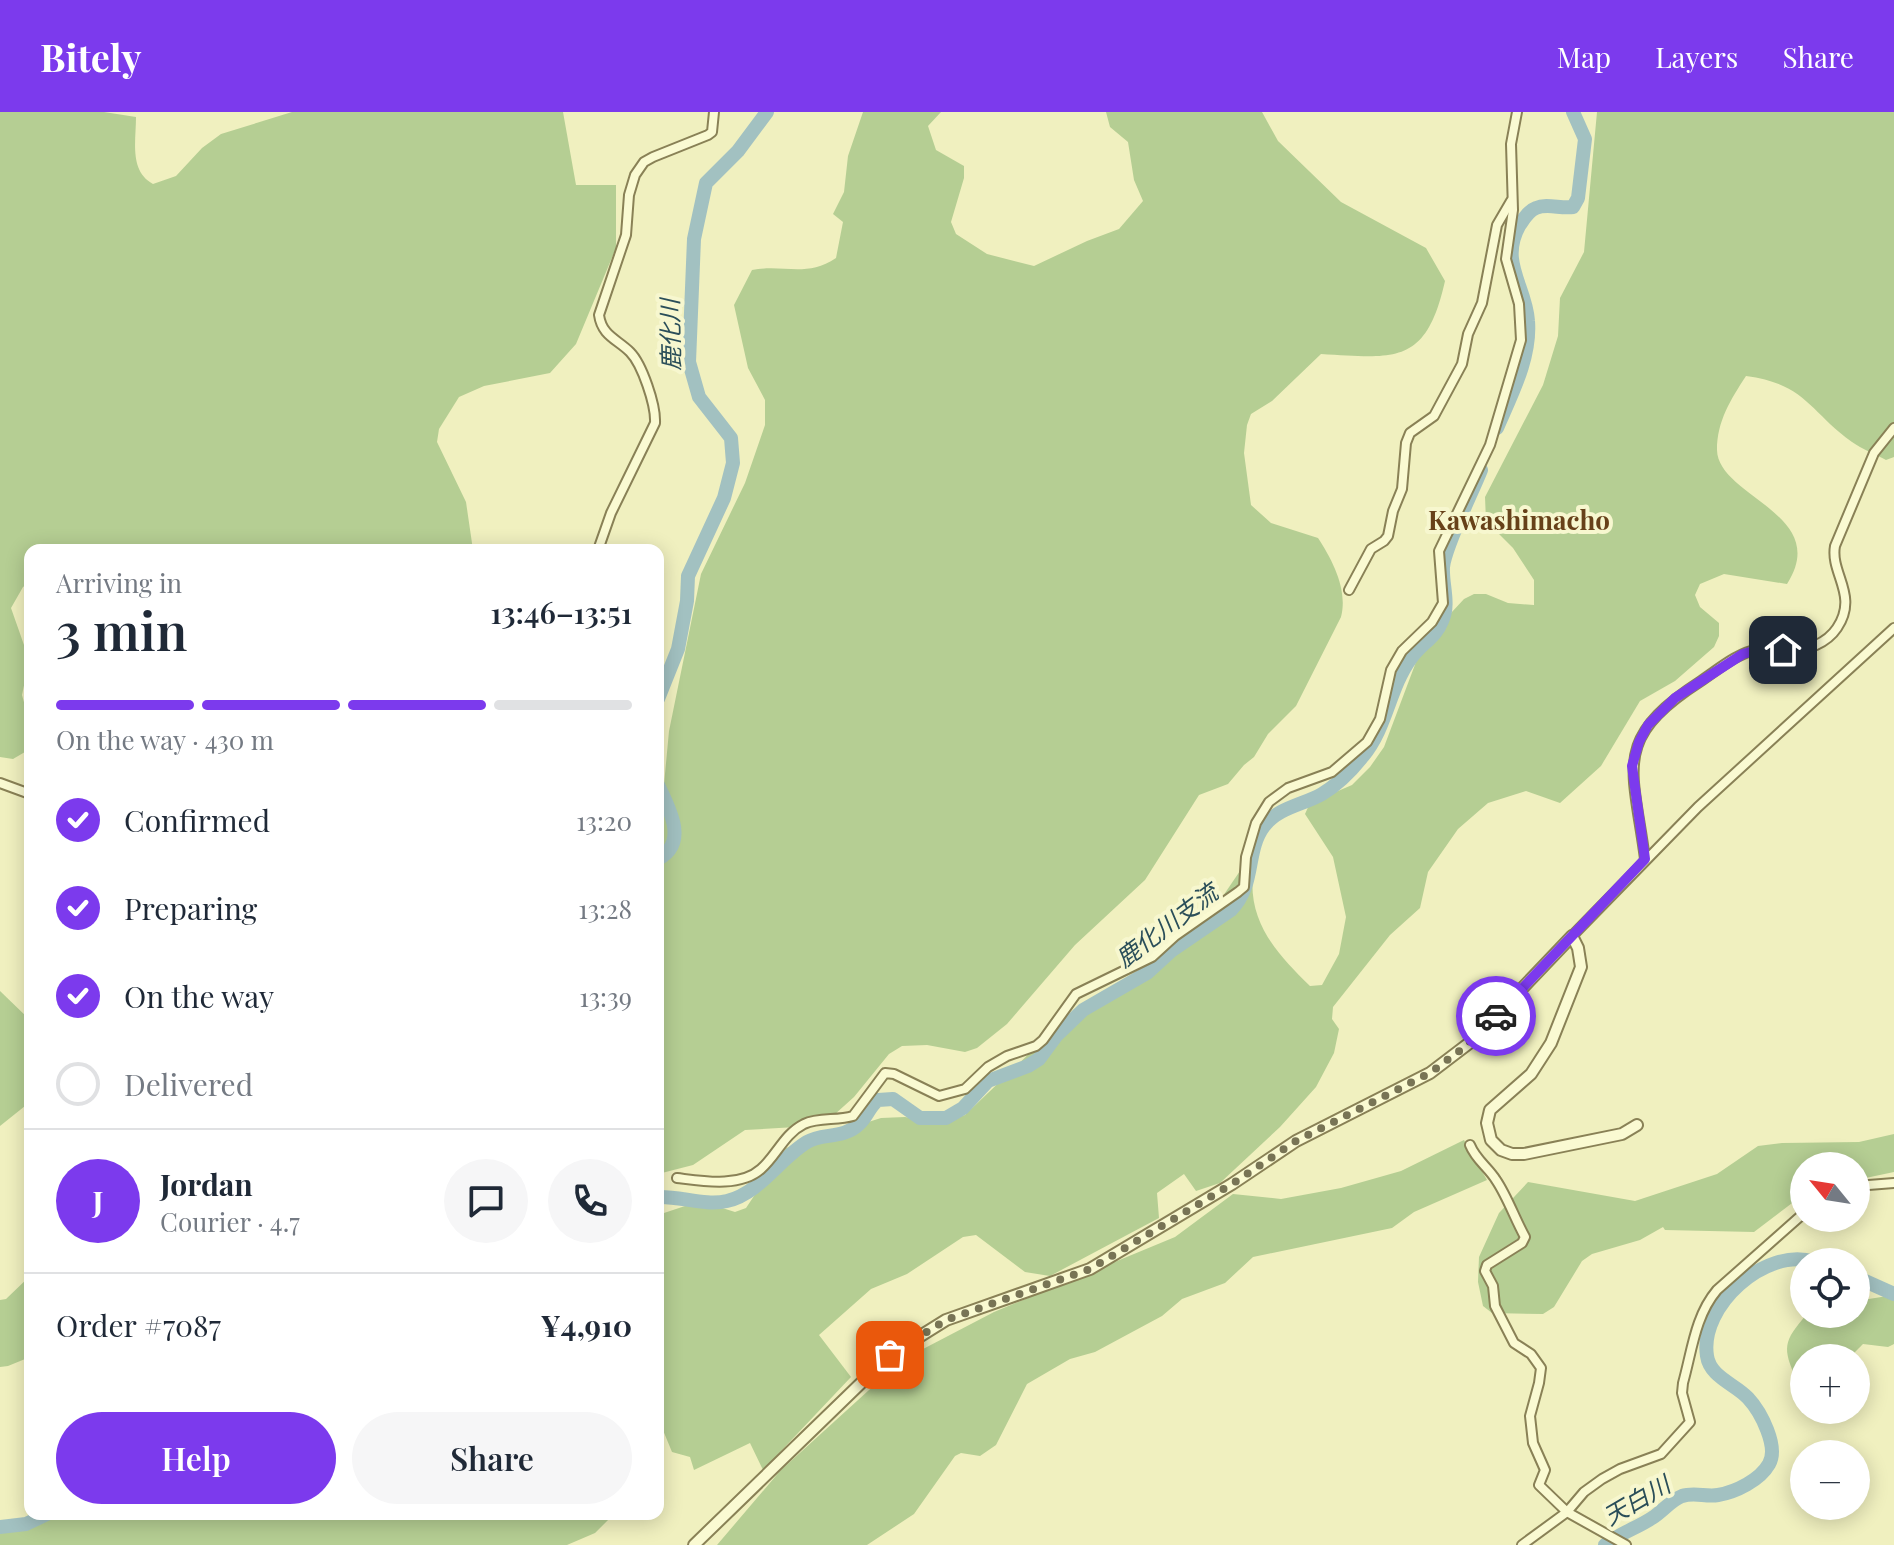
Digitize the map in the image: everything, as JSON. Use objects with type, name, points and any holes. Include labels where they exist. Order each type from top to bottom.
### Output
[{"type":"street","points":[[600,544],[611,513],[655,423],[639,364],[632,353],[606,334],[599,315],[626,235],[629,195],[635,175],[644,162],[708,135],[712,132],[714,112]]},
{"type":"street","points":[[677,1178],[720,1182],[750,1176],[761,1169],[788,1135],[805,1124],[853,1116],[860,1111],[885,1073],[894,1074],[939,1096],[954,1094],[965,1089],[988,1067],[1007,1056],[1036,1046],[1076,994],[1152,957],[1175,936],[1244,887],[1246,857],[1256,823],[1269,802],[1288,788],[1332,772],[1367,742],[1380,719],[1391,670],[1402,651],[1432,622],[1443,603],[1439,551],[1490,445],[1521,340],[1521,319],[1506,259],[1513,198],[1511,144],[1517,112]]},
{"type":"street","points":[[1349,590],[1371,549],[1388,536],[1402,489],[1406,443],[1410,433],[1434,416],[1462,364],[1468,334],[1482,303],[1497,225],[1513,198]]},
{"type":"street","points":[[1645,859],[1632,766],[1648,725],[1675,698],[1743,654],[1764,648],[1802,649],[1826,640],[1835,632],[1843,616],[1845,601],[1835,546],[1874,453],[1894,428]]},
{"type":"street","points":[[694,1545],[890,1355],[904,1345],[946,1320],[1090,1269],[1232,1184],[1296,1141],[1430,1073],[1472,1041],[1698,807],[1894,628]]},
{"type":"street","points":[[0,783],[24,792]]},
{"type":"street","points":[[1572,936],[1578,948],[1581,967],[1551,1043],[1531,1074],[1490,1110],[1487,1129],[1491,1140],[1501,1150],[1518,1155],[1622,1134],[1637,1125]]},
{"type":"street","points":[[1470,1145],[1475,1158],[1498,1183],[1525,1237],[1522,1243],[1487,1265],[1485,1271],[1493,1286],[1495,1306],[1514,1343],[1531,1354],[1541,1368],[1530,1416],[1533,1443],[1545,1470],[1539,1485],[1567,1512],[1623,1544]]},
{"type":"street","points":[[1870,1185],[1894,1183]]},
{"type":"street","points":[[1522,1545],[1567,1512],[1584,1492],[1602,1479],[1661,1454],[1690,1422],[1682,1393],[1683,1383],[1698,1322],[1708,1301],[1790,1226]]},
{"type":"green space","points":[[0,112],[104,112],[136,117],[137,163],[145,178],[153,184],[176,176],[202,148],[221,134],[292,112],[563,112],[576,185],[616,185],[616,248],[576,344],[550,373],[484,386],[459,397],[439,429],[437,442],[466,502],[472,544],[24,544],[24,586],[11,608],[24,645],[24,753],[13,759],[0,757]]},
{"type":"green space","points":[[863,112],[941,112],[928,126],[936,150],[964,166],[964,178],[951,222],[956,234],[987,254],[1034,266],[1119,229],[1143,201],[1134,180],[1128,142],[1110,127],[1106,112],[1262,112],[1278,141],[1341,202],[1426,248],[1445,281],[1428,329],[1417,343],[1404,351],[1388,355],[1321,354],[1272,401],[1251,414],[1244,453],[1251,505],[1271,523],[1318,538],[1338,576],[1343,607],[1341,617],[1296,706],[1268,734],[1254,757],[1228,784],[1199,795],[1145,880],[1075,945],[1007,1024],[977,1048],[965,1052],[927,1045],[902,1046],[889,1054],[854,1097],[834,1115],[796,1127],[745,1130],[693,1165],[664,1172],[664,785],[669,731],[701,574],[745,483],[765,425],[765,400],[748,368],[734,305],[752,270],[805,269],[836,258],[843,222],[833,214],[844,192],[848,156]]},
{"type":"green space","points":[[1597,112],[1894,112],[1894,457],[1886,460],[1856,445],[1795,392],[1782,385],[1746,376],[1722,420],[1717,450],[1722,466],[1735,481],[1785,523],[1795,540],[1797,560],[1787,584],[1724,574],[1700,584],[1695,595],[1700,607],[1719,623],[1719,636],[1714,647],[1675,681],[1640,701],[1601,766],[1560,803],[1526,791],[1488,803],[1458,829],[1428,872],[1420,908],[1390,935],[1333,1007],[1332,1019],[1339,1029],[1334,1053],[1316,1087],[1280,1127],[1220,1183],[1196,1191],[1184,1174],[1157,1193],[1159,1218],[1050,1276],[1025,1272],[976,1235],[963,1237],[907,1274],[871,1289],[819,1335],[851,1377],[763,1470],[750,1443],[694,1470],[690,1457],[672,1452],[664,1433],[664,1213],[700,1201],[735,1212],[746,1208],[786,1148],[881,1118],[905,1117],[941,1123],[965,1115],[1060,1024],[1150,977],[1206,921],[1242,868],[1254,866],[1254,902],[1275,947],[1310,986],[1322,985],[1339,954],[1346,917],[1333,857],[1305,814],[1310,803],[1352,785],[1370,767],[1384,747],[1416,662],[1438,627],[1464,599],[1474,594],[1486,594],[1508,603],[1534,605],[1534,580],[1513,548],[1486,521],[1485,497],[1543,385],[1558,336],[1560,298],[1584,252]]},
{"type":"green space","points":[[0,991],[24,1014],[24,1107],[0,1126]]},
{"type":"green space","points":[[1894,1134],[1894,1172],[1870,1177],[1870,1152],[1790,1152],[1790,1205],[1754,1232],[1665,1230],[1663,1227],[1640,1240],[1592,1254],[1582,1261],[1554,1307],[1543,1314],[1492,1313],[1483,1306],[1478,1282],[1479,1257],[1499,1213],[1528,1182],[1635,1201],[1717,1174],[1758,1146],[1859,1142]]},
{"type":"green space","points":[[1464,1140],[1487,1180],[1414,1212],[1392,1228],[1253,1257],[1225,1283],[1182,1299],[1162,1316],[1095,1352],[1070,1359],[1027,1384],[996,1445],[980,1456],[961,1453],[955,1456],[914,1514],[867,1545],[717,1545],[780,1471],[902,1360],[994,1312],[1175,1237],[1233,1194],[1281,1199],[1341,1188],[1401,1171]]},
{"type":"green space","points":[[24,1282],[24,1359],[0,1367],[0,1300],[6,1299]]},
{"type":"green space","points":[[1894,1295],[1894,1344],[1888,1347],[1870,1344],[1790,1344],[1790,1363],[1787,1345],[1796,1328],[1870,1328],[1870,1299]]},
{"type":"green space","points":[[35,1520],[608,1520],[595,1533],[567,1545],[0,1545],[0,1529]]},
{"type":"waterway","name":"鹿化川","points":[[664,684],[678,649],[687,601],[688,576],[724,498],[733,463],[731,438],[699,397],[689,362],[694,239],[706,183],[738,151],[767,112]]},
{"type":"waterway","name":"鹿化川支流","points":[[1497,428],[1519,376],[1528,335],[1526,309],[1513,263],[1514,239],[1519,226],[1533,209],[1573,207],[1578,198],[1585,139],[1573,112]]},
{"type":"waterway","name":"鹿化川支流","points":[[664,1197],[710,1202],[739,1197],[807,1142],[853,1129],[878,1100],[893,1099],[920,1118],[946,1118],[963,1108],[988,1081],[1039,1059],[1056,1036],[1083,1010],[1147,973],[1171,951],[1231,910],[1244,890],[1254,846],[1264,826],[1284,810],[1328,790],[1354,767],[1378,733],[1404,670],[1439,627],[1445,608],[1445,558],[1481,470]]},
{"type":"waterway","name":"鹿化川","points":[[664,798],[675,835],[673,844],[664,854]]},
{"type":"waterway","name":"天白川","points":[[1605,1545],[1652,1518],[1682,1496],[1718,1495],[1732,1491],[1754,1480],[1769,1464],[1772,1448],[1767,1430],[1748,1398],[1724,1380],[1709,1363],[1707,1337],[1725,1300],[1740,1284],[1757,1272],[1790,1260]]},
{"type":"waterway","name":"天白川","points":[[1870,1283],[1894,1294]]},
{"type":"waterway","name":"鹿化川","points":[[0,1527],[34,1520]]},
{"type":"way so far","points":[[890,1355],[946,1320],[1090,1269],[1232,1184],[1296,1141],[1430,1073],[1472,1041],[1496,1016]]},
{"type":"district","name":"Kawashimacho","points":[[1519,521]]},
{"type":"route","points":[[1496,1016],[1645,859],[1632,766],[1639,742],[1652,719],[1675,698],[1743,654],[1764,648],[1783,650]]}]
